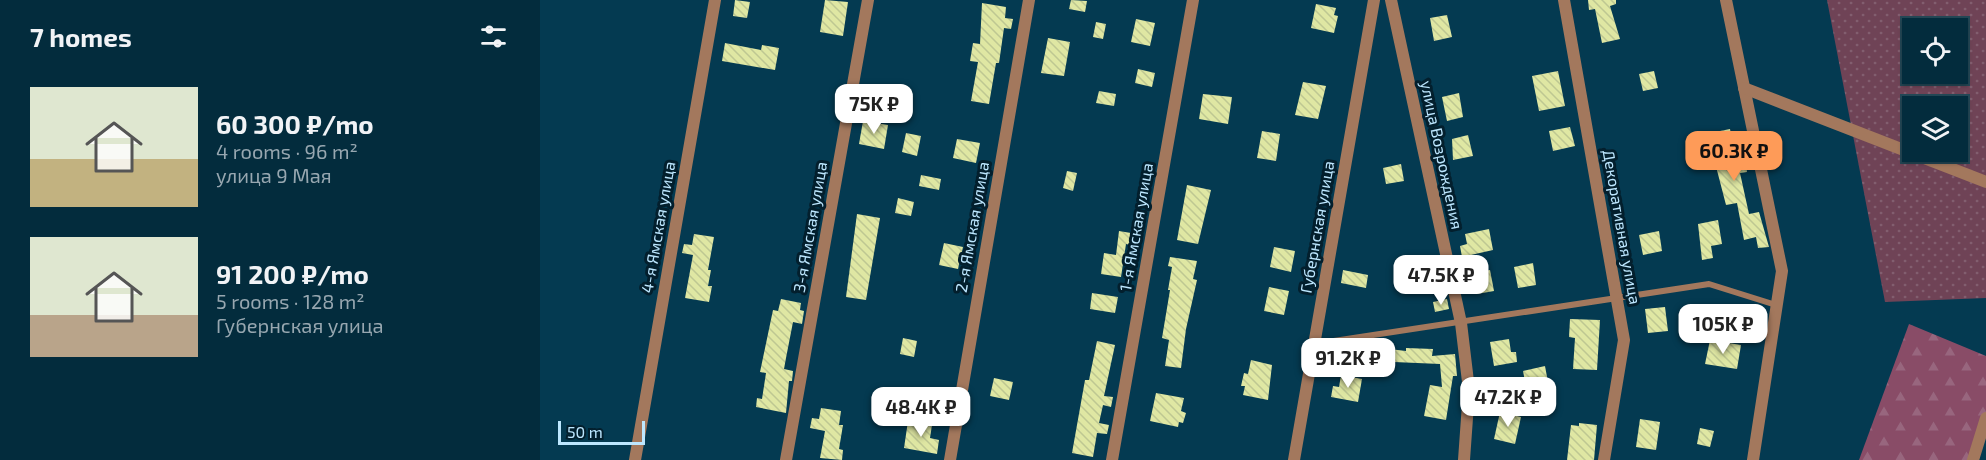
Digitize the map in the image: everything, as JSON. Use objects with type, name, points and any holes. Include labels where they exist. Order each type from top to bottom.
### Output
[{"type":"street","name":"4-я Ямская улица","points":[[635,460],[715,0]]},
{"type":"street","name":"3-я Ямская улица","points":[[786,460],[868,0]]},
{"type":"street","name":"2-я Ямская улица","points":[[950,460],[1029,0]]},
{"type":"street","name":"1-я Ямская улица","points":[[1112,460],[1193,0]]},
{"type":"street","name":"Губернская улица","points":[[1294,460],[1374,0]]},
{"type":"street","name":"улица Возрождения","points":[[1391,0],[1461,323],[1469,390],[1464,460]]},
{"type":"street","name":"Декоративная улица","points":[[1564,0],[1619,298],[1624,340],[1604,460]]},
{"type":"street","points":[[1726,0],[1782,271],[1753,460]]},
{"type":"street","points":[[1743,88],[1986,182]]},
{"type":"street","points":[[1973,460],[1986,418]]},
{"type":"lane","points":[[1313,344],[1709,284],[1777,305]]},
{"type":"shaded area","points":[[1827,0],[1986,0],[1986,298],[1885,302]]},
{"type":"green space","points":[[1909,324],[1986,356],[1986,418],[1970,460],[1859,460]]},
{"type":"building","points":[[735,0],[750,2],[747,18],[733,16]]},
{"type":"building","points":[[825,0],[848,2],[843,36],[820,32]]},
{"type":"building","points":[[1071,0],[1087,1],[1085,12],[1069,9]]},
{"type":"building","points":[[1588,0],[1616,0],[1616,4],[1610,6],[1620,39],[1602,43],[1595,9],[1589,10]]},
{"type":"building","points":[[982,3],[1006,7],[1005,18],[1013,19],[1011,29],[1004,28],[999,63],[996,63],[989,104],[971,101],[978,62],[970,61],[973,43],[980,44]]},
{"type":"building","points":[[1316,4],[1336,8],[1334,15],[1338,16],[1334,33],[1311,28]]},
{"type":"building","points":[[1447,15],[1452,37],[1434,41],[1430,18]]},
{"type":"building","points":[[1136,19],[1155,23],[1150,46],[1131,42]]},
{"type":"building","points":[[1096,22],[1106,24],[1103,39],[1093,37]]},
{"type":"building","points":[[1048,38],[1070,42],[1064,76],[1041,73]]},
{"type":"building","points":[[725,43],[761,50],[762,45],[779,48],[775,70],[722,61]]},
{"type":"building","points":[[1138,69],[1155,73],[1152,87],[1135,83]]},
{"type":"building","points":[[1558,71],[1565,106],[1539,111],[1532,76]]},
{"type":"building","points":[[1654,71],[1658,88],[1643,91],[1639,74]]},
{"type":"building","points":[[1303,82],[1326,86],[1318,119],[1295,115]]},
{"type":"building","points":[[1099,91],[1116,94],[1114,106],[1096,103]]},
{"type":"building","points":[[1459,93],[1463,117],[1447,121],[1442,97]]},
{"type":"building","points":[[1203,94],[1232,97],[1228,124],[1199,119]]},
{"type":"building","points":[[863,121],[888,125],[884,149],[859,144]]},
{"type":"building","points":[[1570,127],[1575,146],[1553,151],[1549,131]]},
{"type":"building","points":[[1730,129],[1735,155],[1744,153],[1747,172],[1740,173],[1749,214],[1759,212],[1769,247],[1758,248],[1756,237],[1744,240],[1737,203],[1726,205],[1712,151],[1703,152],[1700,135]]},
{"type":"building","points":[[1262,131],[1280,134],[1276,161],[1257,158]]},
{"type":"building","points":[[906,133],[921,136],[917,156],[902,152]]},
{"type":"building","points":[[1468,135],[1473,156],[1453,160],[1452,139]]},
{"type":"building","points":[[957,139],[980,143],[976,163],[953,158]]},
{"type":"building","points":[[1401,164],[1404,181],[1386,184],[1383,168]]},
{"type":"building","points":[[1067,171],[1077,173],[1073,191],[1063,188]]},
{"type":"building","points":[[921,175],[941,179],[939,190],[919,186]]},
{"type":"building","points":[[1187,185],[1211,190],[1198,244],[1177,240]]},
{"type":"building","points":[[898,198],[914,202],[911,216],[895,213]]},
{"type":"building","points":[[857,214],[880,218],[866,300],[846,297]]},
{"type":"building","points":[[1718,220],[1722,244],[1711,246],[1713,258],[1702,260],[1698,224]]},
{"type":"building","points":[[1489,229],[1493,250],[1462,257],[1460,246],[1467,244],[1465,234]]},
{"type":"building","points":[[1119,231],[1131,233],[1130,245],[1126,244],[1121,277],[1101,274],[1104,253],[1116,255]]},
{"type":"building","points":[[1659,231],[1662,251],[1643,255],[1639,235]]},
{"type":"building","points":[[694,234],[714,237],[708,270],[711,270],[708,286],[712,286],[709,302],[685,298],[693,255],[682,253],[684,244],[692,245]]},
{"type":"building","points":[[944,243],[963,247],[958,269],[939,265]]},
{"type":"building","points":[[1274,247],[1295,251],[1291,272],[1270,267]]},
{"type":"building","points":[[1170,257],[1197,261],[1193,279],[1197,280],[1186,329],[1181,368],[1165,366],[1169,340],[1162,338],[1170,290],[1168,290],[1172,267],[1168,266]]},
{"type":"building","points":[[1533,263],[1536,285],[1518,288],[1514,267]]},
{"type":"building","points":[[1343,270],[1368,275],[1366,288],[1341,283]]},
{"type":"building","points":[[1490,270],[1494,291],[1477,294],[1473,273]]},
{"type":"building","points":[[1269,287],[1289,291],[1284,315],[1264,311]]},
{"type":"building","points":[[1092,293],[1118,297],[1115,313],[1090,309]]},
{"type":"building","points":[[781,299],[801,303],[800,310],[804,311],[802,324],[793,322],[784,369],[793,371],[792,381],[789,381],[786,413],[756,407],[757,398],[762,399],[766,373],[760,372],[773,310],[778,311]]},
{"type":"building","points":[[1447,299],[1449,309],[1435,312],[1433,302]]},
{"type":"building","points":[[1665,307],[1668,331],[1648,333],[1645,309]]},
{"type":"building","points":[[1570,319],[1600,320],[1597,370],[1573,369],[1575,338],[1569,337]]},
{"type":"building","points":[[903,338],[917,341],[914,357],[900,354]]},
{"type":"building","points":[[1509,339],[1511,352],[1516,352],[1517,362],[1494,366],[1490,342]]},
{"type":"building","points":[[1710,340],[1741,345],[1737,369],[1705,364]]},
{"type":"building","points":[[1097,341],[1115,345],[1104,396],[1113,397],[1111,407],[1103,405],[1099,423],[1109,425],[1107,434],[1097,433],[1093,457],[1072,453],[1085,380],[1089,380]]},
{"type":"building","points":[[1373,347],[1406,351],[1406,348],[1433,349],[1432,356],[1455,354],[1457,376],[1453,376],[1446,420],[1424,416],[1430,385],[1442,387],[1440,364],[1394,362],[1394,369],[1371,366]]},
{"type":"building","points":[[1251,360],[1272,365],[1268,400],[1243,395],[1245,386],[1241,386],[1244,373],[1248,374]]},
{"type":"building","points":[[1545,366],[1550,393],[1538,395],[1538,390],[1527,392],[1523,371]]},
{"type":"building","points":[[1341,375],[1362,379],[1358,402],[1331,397],[1333,386],[1339,387]]},
{"type":"building","points":[[994,378],[1013,382],[1009,400],[990,396]]},
{"type":"building","points":[[1156,393],[1184,398],[1181,411],[1186,413],[1183,423],[1179,422],[1178,427],[1150,421]]},
{"type":"building","points":[[821,408],[841,411],[839,425],[843,425],[839,449],[843,450],[842,460],[820,458],[825,431],[810,428],[812,418],[819,419]]},
{"type":"building","points":[[1500,412],[1521,417],[1515,444],[1494,439]]},
{"type":"building","points":[[1640,419],[1660,422],[1656,450],[1636,447]]},
{"type":"building","points":[[908,421],[932,425],[930,438],[939,440],[937,454],[904,448]]},
{"type":"building","points":[[1579,423],[1597,425],[1594,460],[1567,460],[1571,425],[1579,426]]},
{"type":"building","points":[[1700,428],[1714,431],[1710,447],[1697,444]]}]
